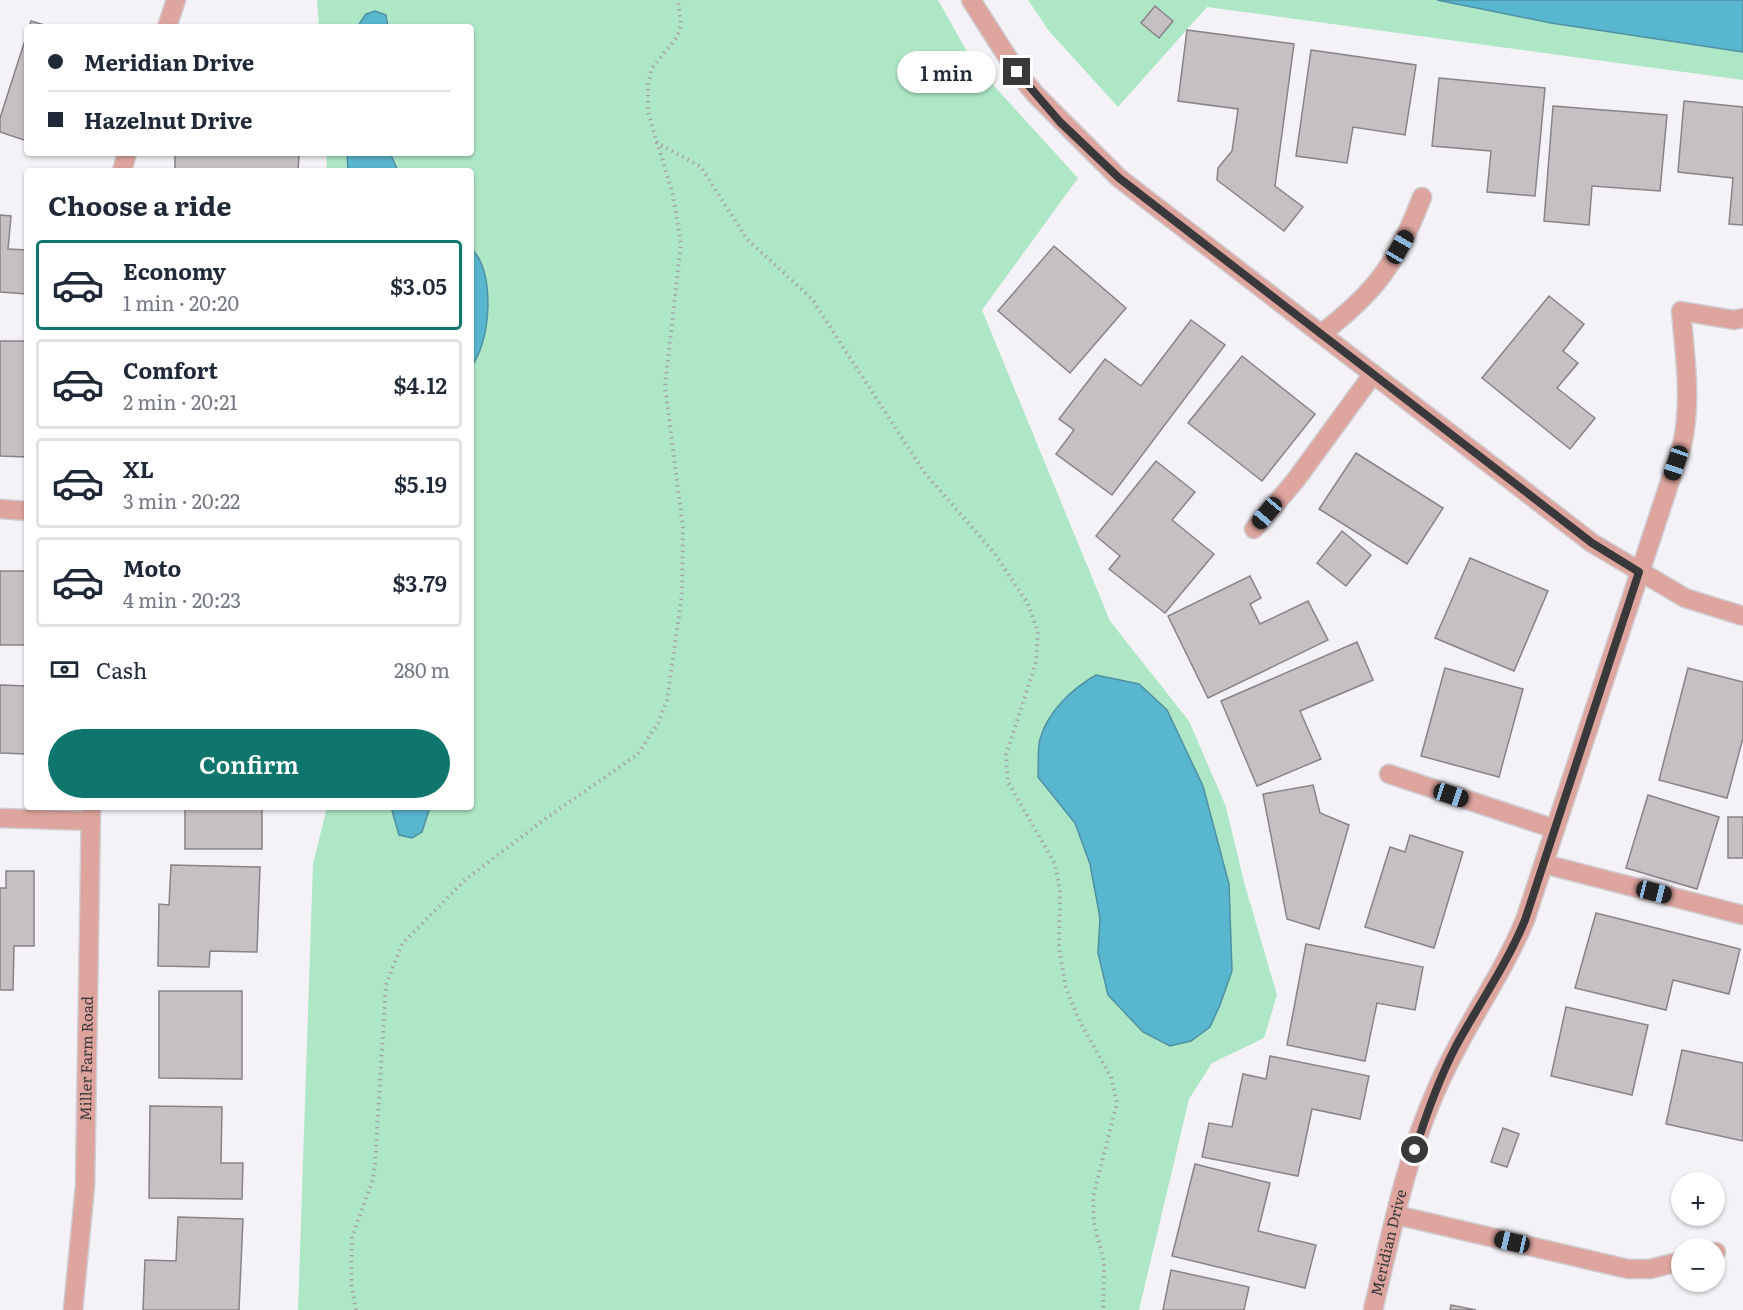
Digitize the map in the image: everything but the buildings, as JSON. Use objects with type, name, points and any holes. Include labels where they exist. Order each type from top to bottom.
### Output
[{"type":"street","points":[[168,24],[176,0]]},
{"type":"street","points":[[971,0],[1017,72],[1086,147],[1119,178],[1592,543],[1685,598],[1743,616]]},
{"type":"street","points":[[1321,334],[1357,306],[1373,289],[1408,234],[1422,197]]},
{"type":"street","name":"Meridian Drive","points":[[1373,1310],[1396,1215],[1420,1132],[1455,1048],[1516,940],[1544,864],[1687,422],[1688,395],[1681,311],[1734,320],[1743,318]]},
{"type":"street","points":[[1254,529],[1295,481],[1372,374]]},
{"type":"street","points":[[0,509],[24,511]]},
{"type":"street","points":[[1389,774],[1555,829]]},
{"type":"street","points":[[0,818],[91,814]]},
{"type":"street","name":"Miller Farm Road","points":[[73,1310],[85,1186],[91,814]]},
{"type":"street","points":[[1544,864],[1743,915]]},
{"type":"street","points":[[1396,1215],[1628,1269],[1650,1269],[1671,1264]]},
{"type":"path","points":[[356,1310],[351,1282],[352,1237],[373,1179],[378,1145],[386,984],[402,944],[465,880],[544,819],[638,754],[658,723],[667,700],[682,595],[683,528],[665,386],[681,243],[673,195],[648,112],[648,84],[652,68],[677,37],[681,25],[678,0]]},
{"type":"path","points":[[655,141],[701,167],[747,239],[812,299],[924,472],[995,554],[1028,604],[1038,632],[1036,662],[1006,755],[1008,782],[1055,864],[1060,891],[1059,948],[1066,988],[1080,1022],[1111,1077],[1117,1102],[1093,1197],[1094,1223],[1104,1262],[1103,1310]]},
{"type":"green space","points":[[317,0],[938,0],[974,64],[1078,178],[982,310],[1110,621],[1189,721],[1226,807],[1244,882],[1277,995],[1264,1038],[1212,1063],[1189,1099],[1139,1310],[298,1310],[313,864],[326,810],[474,810],[474,168],[327,168],[326,156],[474,156],[474,24],[319,24]]},
{"type":"green space","points":[[1028,0],[1743,0],[1743,80],[1207,7],[1118,107],[1049,31]]},
{"type":"water","points":[[1437,0],[1743,0],[1743,52],[1551,23]]},
{"type":"water","points":[[375,11],[386,15],[388,24],[359,24],[366,14]]},
{"type":"water","points":[[347,156],[391,156],[397,168],[348,168]]},
{"type":"water","points":[[474,252],[484,273],[488,307],[483,341],[474,362]]},
{"type":"water","points":[[1096,675],[1139,684],[1167,710],[1203,786],[1229,884],[1232,971],[1220,1005],[1210,1027],[1191,1041],[1170,1046],[1143,1032],[1108,995],[1098,953],[1100,918],[1090,864],[1075,823],[1038,777],[1039,743],[1049,719],[1070,694]]},
{"type":"water","points":[[392,810],[429,810],[422,832],[412,838],[399,835]]},
{"type":"route","points":[[1017,72],[1060,122],[1119,178],[1592,543],[1639,572],[1525,920],[1508,958],[1455,1048],[1437,1088],[1415,1150]]}]
